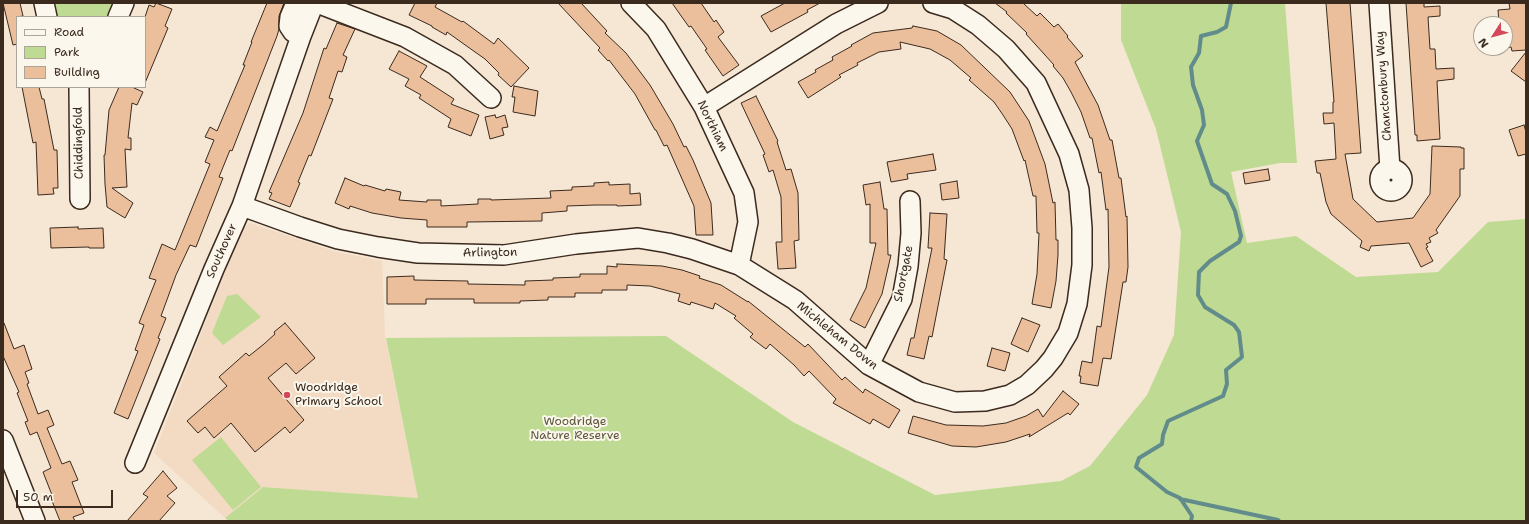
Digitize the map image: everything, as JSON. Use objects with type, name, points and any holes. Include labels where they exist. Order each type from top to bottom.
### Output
[{"type":"street","points":[[44,3],[47,16]]},
{"type":"street","points":[[118,16],[124,3]]},
{"type":"street","points":[[296,3],[290,17],[289,26],[293,32],[301,36]]},
{"type":"street","points":[[316,3],[405,37],[455,65],[491,98]]},
{"type":"street","name":"Southover","points":[[135,463],[214,269],[242,206],[301,36],[316,3]]},
{"type":"street","name":"Northiam","points":[[631,3],[656,29],[704,107],[744,193],[748,222],[740,265]]},
{"type":"street","points":[[704,107],[836,24],[878,3]]},
{"type":"street","name":"Michleham Down","points":[[740,265],[795,300],[869,365],[919,392],[955,402],[985,402],[1010,395],[1027,385],[1053,358],[1068,333],[1077,304],[1082,265],[1082,228],[1079,190],[1069,154],[1036,83],[1006,49],[978,25],[953,9],[933,3]]},
{"type":"street","name":"Chanctonbury Way","points":[[1379,3],[1390,169]]},
{"type":"street","name":"Chiddingfold","points":[[79,88],[80,199]]},
{"type":"street","name":"Shortgate","points":[[869,365],[902,299],[908,266],[911,233],[910,201]]},
{"type":"street","name":"Arlington","points":[[242,206],[338,239],[378,247],[418,252],[504,255],[576,244],[638,238],[668,242],[740,265]]},
{"type":"street","points":[[3,440],[35,521]]},
{"type":"shaded area","name":"Woodridge Primary School","points":[[250,223],[337,252],[382,261],[385,336],[418,498],[263,487],[225,518],[154,453],[242,229]]},
{"type":"green space","points":[[48,3],[119,3],[113,16],[51,16]]},
{"type":"green space","name":"Woodridge Nature Reserve","points":[[1121,3],[1285,3],[1297,163],[1280,163],[1231,172],[1247,243],[1296,236],[1356,277],[1438,272],[1488,222],[1526,219],[1526,521],[229,521],[225,518],[263,487],[418,498],[386,338],[666,336],[793,422],[935,495],[1061,481],[1090,466],[1147,395],[1174,335],[1181,232],[1156,129],[1121,40]]},
{"type":"green space","points":[[237,294],[261,317],[223,345],[212,333],[227,296]]},
{"type":"green space","points":[[221,437],[261,487],[233,510],[192,460]]},
{"type":"building","points":[[3,3],[20,3],[23,16],[16,16],[16,44],[13,45]]},
{"type":"building","points":[[156,3],[172,9],[165,26],[168,28],[146,81],[145,16],[149,5],[154,7]]},
{"type":"building","points":[[267,3],[284,3],[279,16],[279,29],[277,36],[232,151],[230,150],[219,177],[223,178],[196,247],[190,245],[176,275],[161,316],[166,318],[158,338],[160,339],[128,419],[114,413],[138,351],[135,350],[144,325],[139,323],[156,280],[149,278],[162,244],[175,250],[210,164],[205,162],[214,140],[205,137],[210,127],[217,131],[245,65],[243,65],[251,42]]},
{"type":"building","points":[[415,3],[437,3],[435,7],[462,22],[463,21],[494,44],[498,38],[529,68],[511,87],[498,75],[499,73],[485,59],[447,32],[446,35],[432,26],[409,15]]},
{"type":"building","points":[[558,3],[581,3],[607,31],[605,33],[626,53],[650,85],[673,124],[684,147],[686,146],[693,160],[711,203],[713,235],[696,235],[694,206],[667,145],[664,146],[635,94],[609,60],[608,61],[598,50],[600,48]]},
{"type":"building","points":[[672,3],[701,3],[714,22],[716,20],[724,32],[718,37],[739,65],[723,76],[691,26],[689,27]]},
{"type":"building","points":[[785,3],[820,3],[807,10],[808,12],[771,32],[761,16]]},
{"type":"building","points":[[995,3],[1023,3],[1037,16],[1040,13],[1054,27],[1058,24],[1083,56],[1075,62],[1098,105],[1110,140],[1112,140],[1119,178],[1121,178],[1126,217],[1127,216],[1128,267],[1126,282],[1123,282],[1111,359],[1103,358],[1098,386],[1080,383],[1081,376],[1079,376],[1082,361],[1092,363],[1097,326],[1101,327],[1109,267],[1108,209],[1106,210],[1101,172],[1099,173],[1092,138],[1090,138],[1081,112],[1071,92],[1063,78],[1053,66],[1054,65],[1026,34],[1027,33],[1006,13],[1007,12]]},
{"type":"building","points":[[1326,3],[1350,3],[1361,153],[1345,154],[1353,199],[1377,222],[1413,218],[1430,194],[1432,146],[1464,148],[1464,169],[1460,169],[1460,196],[1436,230],[1438,233],[1429,238],[1431,242],[1426,244],[1428,247],[1426,248],[1433,261],[1421,267],[1409,243],[1371,246],[1369,251],[1360,247],[1362,241],[1331,214],[1326,202],[1320,173],[1317,173],[1315,161],[1336,159],[1334,123],[1324,124],[1323,113],[1333,113],[1334,102]]},
{"type":"building","points":[[1406,3],[1424,3],[1424,7],[1440,6],[1440,16],[1428,17],[1430,49],[1435,49],[1436,69],[1454,68],[1454,79],[1437,81],[1440,139],[1417,141],[1417,135],[1415,135]]},
{"type":"building","points":[[1509,3],[1526,3],[1526,50],[1513,51],[1513,16],[1498,16],[1498,10],[1510,9]]},
{"type":"building","points":[[337,23],[355,29],[343,55],[347,57],[342,72],[338,71],[329,98],[333,99],[311,156],[309,155],[298,182],[300,183],[290,207],[269,199],[272,193],[269,192],[303,113],[324,48],[326,49]]},
{"type":"building","points":[[913,26],[937,31],[961,45],[1010,92],[1029,121],[1045,164],[1053,203],[1055,202],[1058,255],[1056,281],[1051,308],[1032,304],[1037,274],[1039,233],[1037,233],[1036,196],[1033,196],[1025,160],[1024,161],[1012,129],[1003,115],[994,102],[969,80],[971,78],[950,60],[930,49],[900,42],[901,49],[879,52],[857,63],[858,65],[839,75],[841,77],[808,98],[798,82],[833,60],[832,57],[873,33],[912,28]]},
{"type":"building","points":[[399,51],[427,66],[420,77],[454,99],[451,104],[479,115],[471,136],[448,127],[451,119],[419,98],[421,95],[405,86],[409,79],[389,69]]},
{"type":"building","points":[[1526,52],[1526,82],[1511,71]]},
{"type":"building","points":[[514,86],[538,91],[535,116],[513,112],[515,97],[512,97]]},
{"type":"building","points":[[22,88],[39,88],[42,99],[44,99],[54,150],[57,150],[58,188],[53,188],[54,194],[38,195],[36,142],[33,143]]},
{"type":"building","points":[[119,88],[134,88],[143,92],[137,105],[132,103],[128,138],[131,138],[131,150],[125,149],[127,187],[112,188],[133,203],[125,218],[107,207],[104,155],[109,110]]},
{"type":"building","points":[[756,96],[778,141],[777,142],[786,170],[791,169],[798,193],[799,240],[794,241],[796,268],[778,269],[776,242],[782,242],[781,197],[773,170],[769,172],[763,155],[765,154],[741,103]]},
{"type":"building","points":[[495,115],[496,118],[505,115],[508,127],[502,128],[504,135],[490,139],[485,117]]},
{"type":"building","points":[[1524,125],[1526,132],[1526,154],[1518,156],[1509,130]]},
{"type":"building","points":[[933,154],[936,170],[907,174],[908,179],[891,182],[887,162]]},
{"type":"building","points":[[1268,169],[1270,180],[1245,184],[1243,173]]},
{"type":"building","points":[[345,178],[364,186],[365,185],[385,191],[386,189],[401,192],[399,200],[427,202],[427,200],[441,200],[441,206],[478,204],[478,199],[551,198],[550,191],[572,190],[572,187],[594,186],[594,183],[609,182],[609,185],[630,184],[630,194],[640,193],[641,205],[567,206],[567,211],[542,213],[542,221],[467,222],[467,227],[427,227],[427,220],[401,218],[372,213],[350,206],[349,209],[335,203]]},
{"type":"building","points":[[957,181],[959,198],[942,200],[940,184]]},
{"type":"building","points":[[880,182],[884,209],[887,209],[888,255],[891,255],[882,294],[865,328],[850,320],[866,288],[876,243],[870,243],[870,204],[866,205],[863,185]]},
{"type":"building","points":[[930,213],[947,214],[944,259],[947,260],[932,337],[929,336],[924,359],[907,355],[911,338],[914,338],[932,248],[928,248]]},
{"type":"building","points":[[78,227],[78,229],[103,228],[104,248],[51,248],[50,228]]},
{"type":"building","points":[[617,264],[662,266],[682,270],[700,276],[699,278],[721,285],[748,301],[805,347],[808,344],[842,380],[845,377],[863,393],[865,389],[900,410],[889,428],[873,419],[870,424],[833,403],[836,399],[809,371],[804,376],[770,344],[766,349],[750,337],[753,334],[734,318],[736,316],[715,303],[713,309],[691,302],[690,305],[678,301],[680,294],[650,286],[627,285],[627,290],[602,290],[602,293],[575,293],[575,297],[548,297],[548,300],[520,301],[520,303],[474,303],[474,299],[426,299],[426,304],[387,304],[387,277],[414,276],[414,280],[468,281],[468,284],[525,285],[525,281],[580,277],[580,274],[607,274],[607,266],[617,267]]},
{"type":"building","points":[[1022,318],[1040,325],[1028,352],[1011,344]]},
{"type":"building","points":[[3,323],[14,349],[24,345],[32,369],[25,372],[29,383],[27,384],[38,414],[48,410],[54,425],[47,428],[62,464],[70,461],[78,480],[72,482],[84,513],[73,517],[75,521],[60,521],[50,496],[52,495],[43,472],[51,468],[37,432],[30,435],[25,422],[28,421],[17,393],[19,392],[3,356]]},
{"type":"building","points":[[285,323],[315,358],[296,374],[286,363],[268,378],[304,420],[290,433],[285,427],[255,452],[231,423],[214,438],[205,427],[198,433],[187,421],[227,386],[219,377],[246,353],[249,356],[264,344],[275,334],[274,332]]},
{"type":"building","points":[[992,348],[1010,353],[1005,371],[987,366]]},
{"type":"building","points":[[1063,391],[1079,404],[1070,415],[1068,413],[1029,437],[1030,434],[1006,442],[976,447],[952,446],[908,433],[913,416],[946,425],[983,426],[1006,423],[1026,416],[1038,409],[1043,417]]},
{"type":"building","points":[[163,471],[177,488],[167,496],[175,503],[159,521],[127,521],[148,497],[143,494]]},
{"type":"waterway","points":[[1191,521],[1192,516],[1180,498],[1167,492],[1136,467],[1139,458],[1162,444],[1163,435],[1168,421],[1223,396],[1227,384],[1226,370],[1242,357],[1239,332],[1234,325],[1205,307],[1198,295],[1199,272],[1210,261],[1239,242],[1241,236],[1235,211],[1227,194],[1212,184],[1197,141],[1204,125],[1202,110],[1193,85],[1191,67],[1199,53],[1201,36],[1217,32],[1226,27],[1231,3]]},
{"type":"waterway","points":[[1180,499],[1279,521]]},
{"type":"place","name":"Woodridge Primary School","points":[[287,395]]}]
